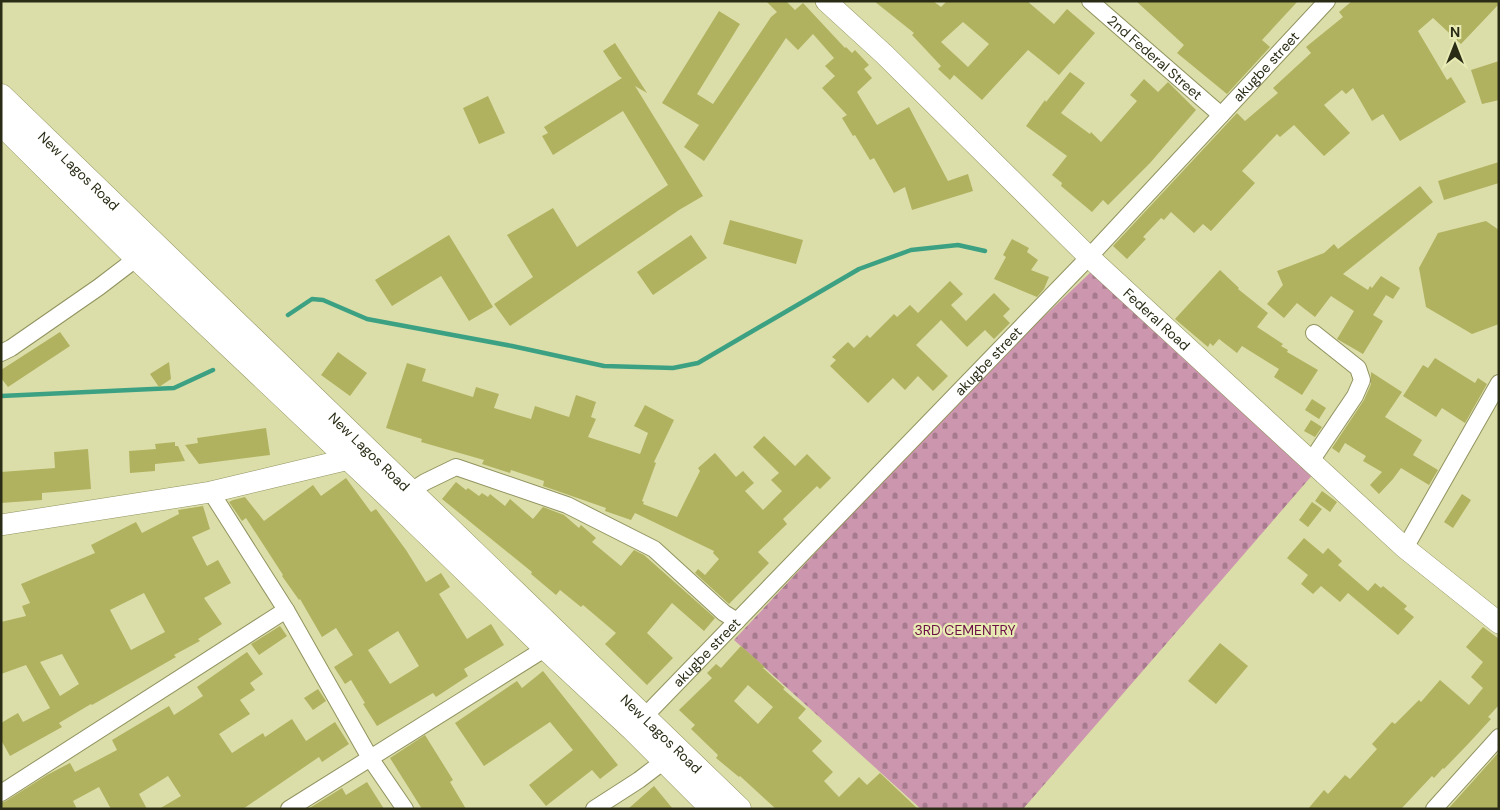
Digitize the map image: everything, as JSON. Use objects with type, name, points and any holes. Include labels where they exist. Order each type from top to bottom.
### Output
[{"type":"main road","name":"New Lagos Road","points":[[1,96],[739,809]]},
{"type":"main road","name":"New Lagos Road","points":[[1,123],[137,258],[633,729],[713,809]]},
{"type":"street","name":"Federal Road","points":[[826,1],[885,55],[1089,257],[1405,548],[1499,624]]},
{"type":"street","name":"akugbe street","points":[[644,717],[1089,257],[1327,1]]},
{"type":"street","name":"2nd Federal Street","points":[[1099,4],[1221,114]]},
{"type":"street","points":[[1,353],[12,348],[100,287],[137,258]]},
{"type":"street","points":[[1310,461],[1356,396],[1362,380],[1358,368],[1314,332]]},
{"type":"street","points":[[1405,548],[1499,383]]},
{"type":"street","points":[[1,525],[211,492],[349,459]]},
{"type":"street","points":[[411,491],[456,467],[567,505],[654,549],[724,613],[737,621]]},
{"type":"street","points":[[211,492],[286,610],[370,758],[405,809]]},
{"type":"street","points":[[1,793],[286,610]]},
{"type":"street","points":[[289,809],[546,648]]},
{"type":"street","points":[[1434,809],[1499,737]]},
{"type":"street","points":[[594,809],[640,780],[664,761]]},
{"type":"green space","name":"3RD CEMENTRY","points":[[1093,270],[1315,472],[1023,809],[921,809],[734,640],[975,382]]},
{"type":"building","points":[[766,1],[786,1],[795,10],[803,3],[845,48],[852,53],[855,50],[869,65],[864,69],[872,78],[857,92],[877,125],[909,107],[948,181],[968,174],[973,191],[912,210],[905,187],[894,193],[874,158],[870,160],[842,118],[847,115],[822,88],[835,76],[825,66],[834,58],[813,34],[798,50],[786,38],[704,161],[684,147],[699,125],[662,103],[719,11],[740,24],[697,94],[713,104],[771,17],[777,12]]},
{"type":"building","points":[[874,1],[933,1],[941,7],[947,1],[1027,1],[1054,24],[1067,9],[1095,33],[1059,75],[1028,50],[982,100],[954,75],[950,80],[938,69],[941,66],[912,35],[914,33]],"holes":[[[963,22],[989,44],[968,67],[941,42]]]},
{"type":"building","points":[[1136,1],[1298,1],[1262,40],[1270,47],[1227,94],[1177,53],[1184,45]]},
{"type":"building","points":[[1352,1],[1499,1],[1499,4],[1461,44],[1433,18],[1418,31],[1447,80],[1451,77],[1466,102],[1400,141],[1383,114],[1372,121],[1353,88],[1346,94],[1342,90],[1324,105],[1350,133],[1324,156],[1294,125],[1280,137],[1277,134],[1242,171],[1255,183],[1211,231],[1203,224],[1194,233],[1171,212],[1164,220],[1161,218],[1143,237],[1146,239],[1127,259],[1113,246],[1237,113],[1245,121],[1278,93],[1273,88],[1311,53],[1306,47],[1343,17],[1339,12]]},
{"type":"building","points":[[615,43],[647,93],[635,86],[703,196],[679,210],[510,326],[494,304],[533,277],[507,235],[553,208],[577,247],[668,185],[623,111],[553,155],[542,136],[548,133],[544,127],[622,78],[603,51]]},
{"type":"building","points":[[1499,61],[1499,100],[1482,104],[1471,70]]},
{"type":"building","points":[[1070,72],[1085,83],[1061,113],[1090,134],[1091,132],[1101,142],[1137,101],[1130,95],[1144,79],[1158,92],[1168,82],[1196,110],[1150,163],[1108,205],[1103,200],[1092,212],[1061,186],[1062,183],[1052,175],[1067,156],[1026,126],[1045,100],[1046,102]]},
{"type":"building","points":[[488,96],[505,133],[479,144],[463,108]]},
{"type":"building","points":[[1499,162],[1499,183],[1444,200],[1438,181]]},
{"type":"building","points":[[1420,186],[1433,202],[1343,274],[1368,290],[1370,286],[1372,288],[1381,276],[1400,288],[1393,299],[1386,295],[1373,315],[1383,321],[1363,354],[1337,339],[1354,311],[1331,296],[1315,317],[1297,303],[1284,318],[1267,304],[1283,285],[1277,271],[1324,253],[1334,244],[1338,249]]},
{"type":"building","points":[[730,220],[803,240],[796,264],[723,244]]},
{"type":"building","points":[[1486,221],[1499,230],[1499,324],[1472,334],[1426,307],[1419,268],[1438,233]]},
{"type":"building","points":[[449,235],[493,307],[469,321],[441,276],[392,306],[375,280]]},
{"type":"building","points":[[691,235],[707,258],[653,295],[637,272]]},
{"type":"building","points":[[1012,239],[1029,248],[1027,252],[1038,260],[1031,270],[1049,277],[1044,289],[1037,297],[994,279],[1006,257],[1003,255]]},
{"type":"building","points":[[1220,270],[1238,289],[1268,313],[1257,327],[1283,344],[1281,346],[1288,350],[1287,352],[1318,370],[1302,395],[1274,377],[1279,369],[1242,346],[1237,353],[1219,339],[1213,346],[1210,343],[1208,347],[1175,319]]},
{"type":"building","points":[[950,281],[963,294],[951,305],[966,321],[994,293],[1010,309],[1003,316],[1010,323],[994,339],[985,330],[967,347],[941,320],[916,345],[948,376],[933,391],[918,376],[905,390],[893,378],[868,403],[830,366],[836,360],[832,357],[848,342],[854,348],[867,335],[870,338],[894,314],[897,317],[910,305],[918,313]]},
{"type":"building","points":[[60,332],[70,346],[8,387],[1,378],[1,370]]},
{"type":"building","points":[[338,352],[367,373],[350,396],[321,375]]},
{"type":"building","points":[[1435,358],[1475,383],[1478,378],[1487,384],[1465,423],[1442,408],[1436,417],[1403,396],[1423,365],[1428,368]]},
{"type":"building","points":[[169,362],[171,379],[159,387],[150,374]]},
{"type":"building","points":[[407,363],[426,369],[422,381],[473,397],[476,387],[499,394],[494,408],[531,419],[535,406],[569,417],[576,395],[596,402],[591,417],[596,419],[588,437],[640,454],[648,433],[634,426],[645,405],[674,420],[654,462],[656,463],[642,501],[644,502],[643,504],[677,517],[700,471],[698,468],[715,453],[736,477],[743,471],[754,483],[745,491],[763,510],[782,491],[771,480],[779,473],[753,447],[764,436],[795,466],[807,454],[831,478],[820,489],[817,486],[783,519],[787,524],[758,552],[769,563],[729,604],[695,573],[698,569],[705,575],[719,559],[713,553],[714,551],[635,513],[631,520],[605,511],[606,508],[543,486],[544,481],[511,470],[510,473],[482,464],[484,460],[421,442],[422,439],[386,428]]},
{"type":"building","points":[[1371,372],[1402,392],[1385,417],[1422,440],[1413,455],[1438,470],[1429,485],[1401,468],[1379,494],[1370,485],[1382,472],[1363,461],[1366,456],[1345,443],[1339,453],[1332,448],[1364,400],[1371,384]]},
{"type":"building","points":[[1312,399],[1326,408],[1319,419],[1305,410]]},
{"type":"building","points":[[1311,420],[1322,427],[1315,437],[1304,431]]},
{"type":"building","points":[[266,428],[270,455],[199,464],[185,445],[198,443],[197,438]]},
{"type":"building","points":[[175,442],[175,446],[178,446],[185,461],[155,464],[155,471],[130,473],[129,451],[156,449],[155,444]]},
{"type":"building","points":[[88,449],[91,489],[42,493],[42,500],[1,503],[1,472],[55,468],[54,452]]},
{"type":"building","points":[[346,478],[371,512],[376,509],[406,550],[426,582],[441,573],[450,587],[439,594],[467,639],[491,624],[504,645],[464,669],[468,676],[436,697],[433,693],[377,726],[351,680],[345,684],[334,667],[353,655],[336,628],[322,637],[300,599],[282,576],[246,518],[242,521],[229,502],[245,497],[264,521],[313,485],[321,496]],"holes":[[[398,631],[419,666],[390,684],[368,650]]]},
{"type":"building","points":[[456,482],[466,490],[468,488],[479,496],[482,493],[488,497],[490,494],[505,506],[510,499],[533,519],[543,507],[564,515],[579,528],[581,525],[596,538],[592,542],[621,566],[634,550],[644,555],[715,618],[704,631],[672,603],[647,633],[673,658],[647,685],[605,644],[616,633],[583,605],[581,607],[560,590],[556,595],[531,574],[532,572],[442,499]]},
{"type":"building","points":[[1322,491],[1337,502],[1330,512],[1315,501]]},
{"type":"building","points":[[1462,494],[1471,500],[1453,528],[1444,522]]},
{"type":"building","points":[[1312,502],[1322,509],[1308,527],[1299,520]]},
{"type":"building","points":[[203,506],[210,529],[192,537],[207,566],[218,560],[231,583],[204,598],[222,624],[198,639],[200,641],[174,655],[176,657],[59,723],[62,727],[10,756],[1,740],[1,723],[18,713],[23,722],[50,708],[26,665],[1,674],[1,622],[26,616],[22,606],[30,603],[21,584],[95,553],[91,545],[136,522],[142,533],[179,514],[178,510]],"holes":[[[144,593],[165,632],[131,650],[110,610]],[[62,654],[79,684],[60,696],[40,662]]]},
{"type":"building","points":[[1304,538],[1323,554],[1328,548],[1342,561],[1338,565],[1368,591],[1375,583],[1381,588],[1383,586],[1407,606],[1404,609],[1414,617],[1398,635],[1348,593],[1340,602],[1321,586],[1313,594],[1301,584],[1308,575],[1287,558]]},
{"type":"building","points":[[280,626],[287,636],[259,655],[251,644]]},
{"type":"building","points":[[1483,627],[1499,639],[1499,705],[1488,717],[1491,719],[1444,769],[1434,778],[1432,776],[1401,809],[1308,809],[1324,790],[1328,794],[1345,775],[1350,779],[1377,749],[1372,744],[1392,722],[1395,724],[1419,700],[1421,702],[1440,680],[1469,705],[1483,688],[1471,677],[1483,662],[1466,647]]},
{"type":"building","points":[[1220,643],[1248,666],[1216,704],[1188,681]]},
{"type":"building","points":[[741,646],[765,667],[763,668],[785,688],[783,689],[806,709],[798,718],[822,741],[812,751],[833,772],[824,781],[839,797],[859,777],[867,785],[880,773],[918,809],[776,809],[740,776],[716,758],[718,755],[691,729],[695,725],[679,710],[712,678],[707,673],[716,664],[721,668]],"holes":[[[748,685],[773,707],[758,724],[734,701]]]},
{"type":"building","points":[[247,652],[263,674],[250,683],[255,690],[240,700],[250,714],[219,734],[232,753],[263,733],[265,737],[292,719],[306,741],[335,722],[349,744],[322,762],[319,757],[243,809],[159,809],[181,796],[168,776],[139,794],[147,809],[111,809],[99,787],[73,801],[77,809],[1,809],[1,803],[70,763],[75,772],[117,750],[112,740],[169,706],[174,715],[203,696],[197,687]]},
{"type":"building","points":[[543,671],[618,765],[600,779],[592,770],[546,806],[529,785],[573,750],[550,722],[484,766],[455,723],[517,681],[522,688]]},
{"type":"building","points":[[318,689],[326,701],[313,710],[304,698]]},
{"type":"building","points":[[425,735],[453,780],[450,782],[466,809],[422,809],[390,758]]},
{"type":"building","points":[[1499,752],[1499,809],[1448,809]]},
{"type":"building","points":[[367,782],[384,809],[308,809],[342,788],[346,795]]},
{"type":"building","points":[[654,786],[673,809],[628,809]]},
{"type":"waterway","points":[[288,315],[312,299],[323,300],[367,319],[512,346],[604,366],[673,368],[698,363],[859,269],[911,250],[958,245],[985,251]]},
{"type":"waterway","points":[[1,396],[174,388],[213,370]]}]
